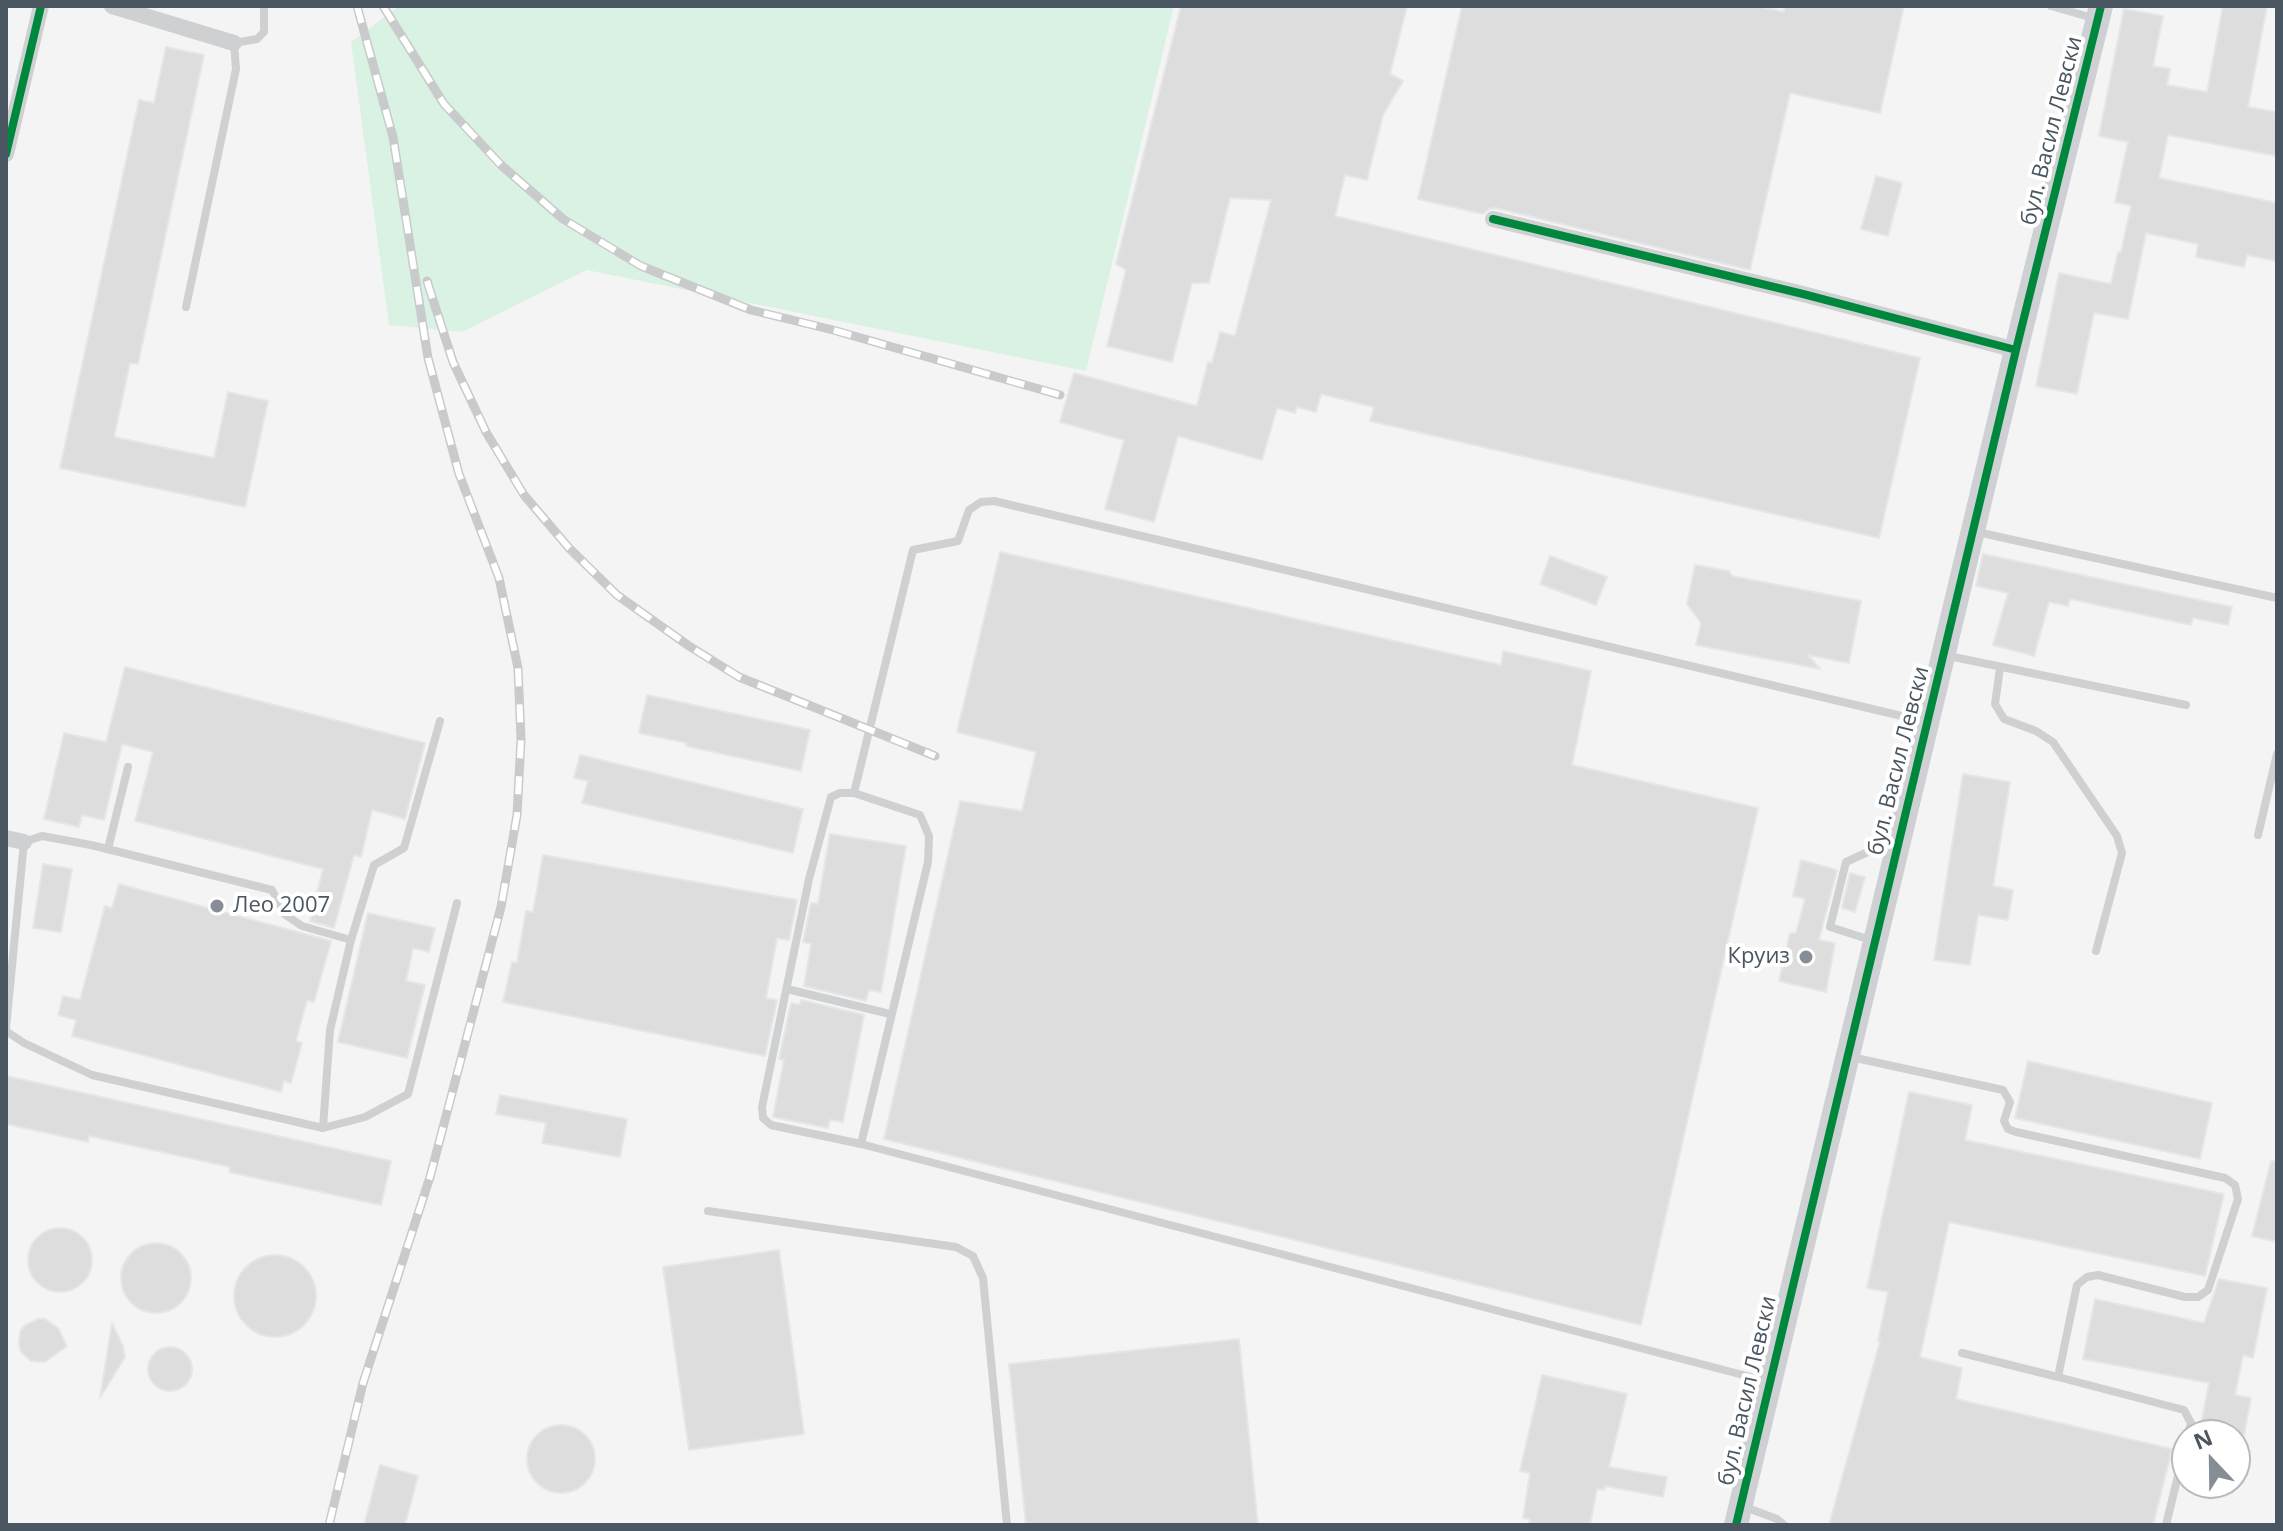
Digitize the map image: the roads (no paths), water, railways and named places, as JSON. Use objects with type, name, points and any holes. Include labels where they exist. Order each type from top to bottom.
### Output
[{"type":"street","points":[[6,154],[41,6]]},
{"type":"street","points":[[112,6],[234,43]]},
{"type":"street","name":"бул. Васил Левски","points":[[1738,1515],[2016,350],[2100,12]]},
{"type":"street","points":[[1493,219],[1803,294],[2016,350]]},
{"type":"street","points":[[6,838],[24,842]]},
{"type":"lane","points":[[186,307],[236,69],[234,43],[257,39],[264,32],[264,6]]},
{"type":"lane","points":[[2051,6],[2100,12]]},
{"type":"lane","points":[[854,793],[913,550],[958,541],[969,510],[981,502],[994,501],[1927,722]]},
{"type":"lane","points":[[1973,531],[2277,598]]},
{"type":"lane","points":[[1943,655],[2186,705]]},
{"type":"lane","points":[[2000,668],[1995,704],[2004,719],[2036,731],[2053,742],[2117,836],[2122,853],[2096,951]]},
{"type":"lane","points":[[323,1128],[330,1030],[351,940],[374,865],[404,848],[440,721]]},
{"type":"lane","points":[[2258,835],[2277,754]]},
{"type":"lane","points":[[108,849],[128,767]]},
{"type":"lane","points":[[861,1144],[928,862],[929,836],[920,815],[854,793],[840,793],[831,797],[809,879],[767,1074],[762,1107],[763,1118],[771,1125],[861,1144],[1768,1382]]},
{"type":"lane","points":[[351,940],[302,926],[284,914],[272,890],[108,849],[42,836],[24,842],[6,1029],[24,1043],[92,1075],[323,1128],[365,1117],[408,1094],[457,903]]},
{"type":"lane","points":[[1875,941],[1830,927],[1846,862],[1900,837]]},
{"type":"lane","points":[[787,989],[890,1014]]},
{"type":"lane","points":[[1847,1056],[2003,1090],[2010,1102],[2004,1121],[2008,1129],[2016,1132],[2225,1178],[2235,1185],[2238,1199],[2208,1290],[2198,1297],[2185,1297],[2098,1275],[2087,1277],[2077,1285],[2058,1377]]},
{"type":"lane","points":[[708,1211],[956,1247],[973,1256],[983,1278],[1007,1525]]},
{"type":"lane","points":[[1962,1353],[2184,1410],[2189,1419]]},
{"type":"lane","points":[[2166,1525],[2172,1499]]},
{"type":"lane","points":[[1738,1515],[1777,1519],[1784,1525]]},
{"type":"railway","points":[[329,1525],[363,1383],[430,1177],[501,907],[517,815],[521,739],[518,668],[499,578],[459,474],[428,358],[393,137],[357,6]]},
{"type":"railway","points":[[383,6],[444,104],[501,165],[563,219],[641,266],[751,310],[833,330],[1060,395]]},
{"type":"railway","points":[[427,281],[453,362],[486,432],[524,495],[569,548],[617,595],[739,677],[935,756]]},
{"type":"place","name":"Лео 2007","points":[[217,906]]},
{"type":"place","name":"Круиз","points":[[1806,957]]}]
